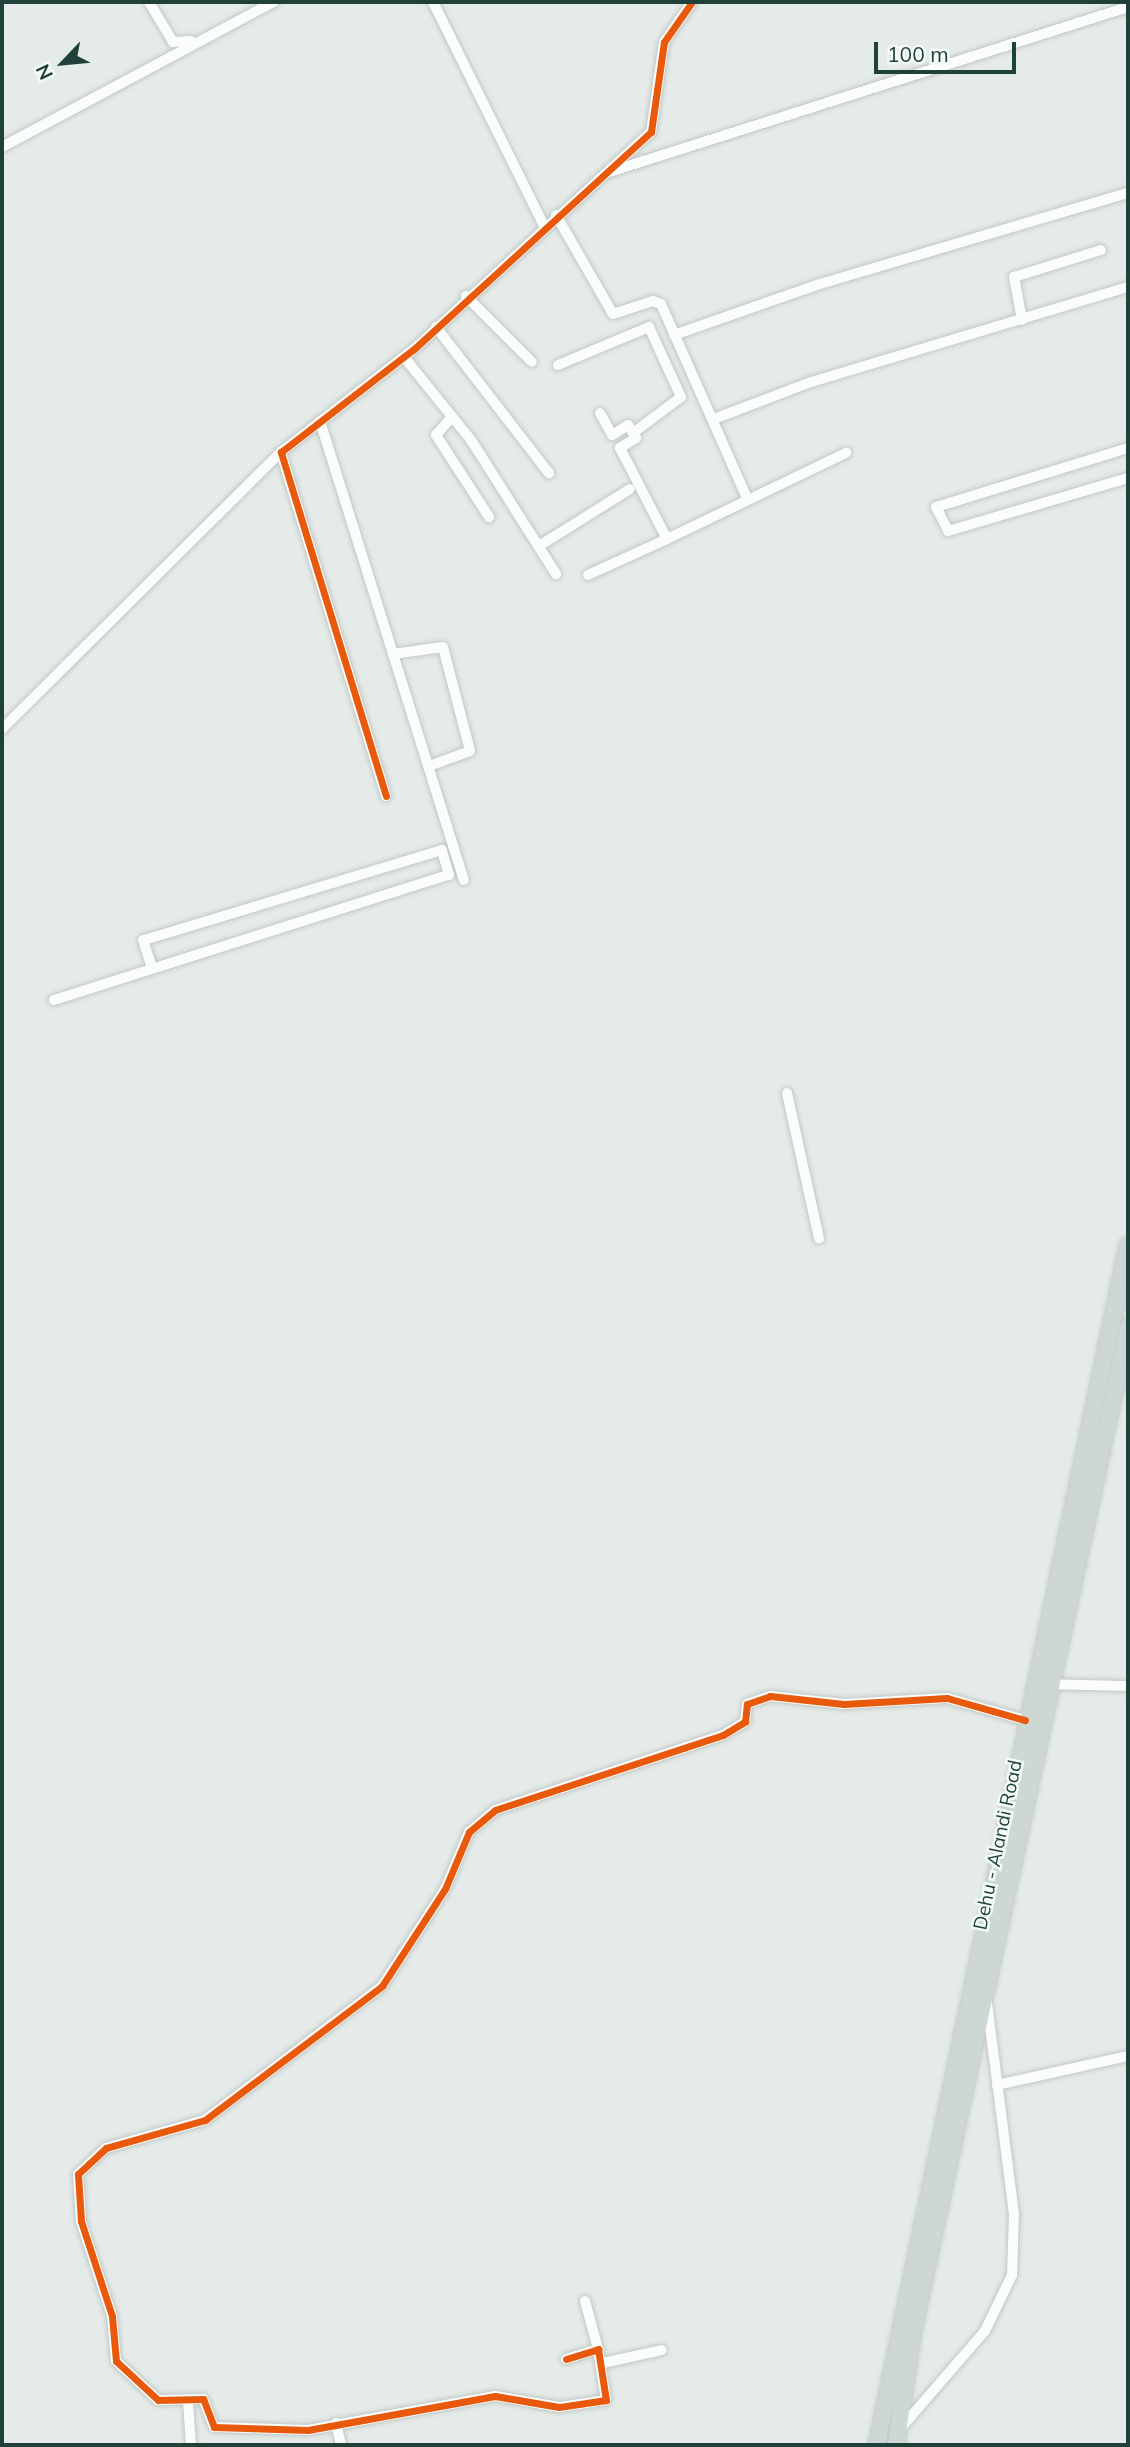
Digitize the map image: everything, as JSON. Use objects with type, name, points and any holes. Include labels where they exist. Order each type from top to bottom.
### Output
[{"type":"main road","name":"Dehu - Alandi Road","points":[[877,2445],[982,1923],[1128,1245]]},
{"type":"main road","name":"Dehu - Alandi Road","points":[[897,2438],[1000,1927],[1128,1327]]},
{"type":"main road","points":[[982,1923],[1000,1927]]},
{"type":"main road","points":[[882,2410],[900,2414]]},
{"type":"street","points":[[149,2],[180,45],[260,6],[274,2]]},
{"type":"street","points":[[433,2],[544,226]]},
{"type":"street","points":[[2,729],[281,452],[404,358],[466,296],[651,132],[664,42],[692,2]]},
{"type":"street","points":[[2,147],[260,6]]},
{"type":"street","points":[[600,175],[1128,7]]},
{"type":"street","points":[[674,335],[820,284],[1128,193]]},
{"type":"street","points":[[556,215],[607,308],[619,314],[658,302],[748,500]]},
{"type":"street","points":[[1022,320],[1014,278],[1101,250]]},
{"type":"street","points":[[719,417],[1128,287]]},
{"type":"street","points":[[466,296],[532,362]]},
{"type":"street","points":[[436,327],[550,473]]},
{"type":"street","points":[[558,365],[649,327],[681,397],[633,433]]},
{"type":"street","points":[[404,358],[452,417],[556,574]]},
{"type":"street","points":[[600,413],[612,435],[628,425],[636,438],[620,448],[667,539]]},
{"type":"street","points":[[452,417],[436,435],[489,517]]},
{"type":"street","points":[[320,421],[464,880]]},
{"type":"street","points":[[1128,448],[936,507],[947,531],[1128,478]]},
{"type":"street","points":[[281,452],[386,796]]},
{"type":"street","points":[[588,575],[846,453]]},
{"type":"street","points":[[539,546],[630,489]]},
{"type":"street","points":[[393,654],[443,647],[470,751],[429,766]]},
{"type":"street","points":[[54,1000],[449,875],[442,850],[143,940],[152,968]]},
{"type":"street","points":[[445,862],[458,858]]},
{"type":"street","points":[[787,1093],[819,1239]]},
{"type":"street","points":[[1033,1683],[1128,1686]]},
{"type":"street","points":[[585,2301],[608,2391],[598,2404],[559,2407],[495,2396],[307,2430],[223,2430],[208,2419],[203,2399],[158,2400],[112,2352],[112,2316],[81,2221],[77,2190],[84,2162],[122,2142],[205,2120],[372,1994],[404,1958],[452,1877],[469,1832],[485,1817],[673,1747],[723,1735],[745,1722],[747,1704],[770,1696],[844,1704],[947,1698],[1025,1720]]},
{"type":"street","points":[[897,2438],[985,2331],[1012,2275],[1014,2214],[986,1996]]},
{"type":"street","points":[[998,2085],[1128,2056]]},
{"type":"street","points":[[566,2359],[598,2349]]},
{"type":"street","points":[[603,2363],[662,2350]]},
{"type":"street","points":[[188,2401],[191,2445]]},
{"type":"street","points":[[336,2423],[341,2445]]},
{"type":"cycle path","points":[[386,796],[281,452],[414,349],[651,132],[664,42],[692,2]]},
{"type":"cycle path","points":[[566,2359],[598,2349],[606,2400],[559,2407],[495,2396],[308,2430],[214,2427],[203,2399],[158,2400],[116,2361],[112,2316],[81,2221],[78,2174],[106,2148],[205,2120],[382,1986],[445,1889],[469,1832],[495,1810],[723,1735],[745,1722],[747,1704],[770,1696],[844,1704],[947,1698],[1025,1720]]}]
